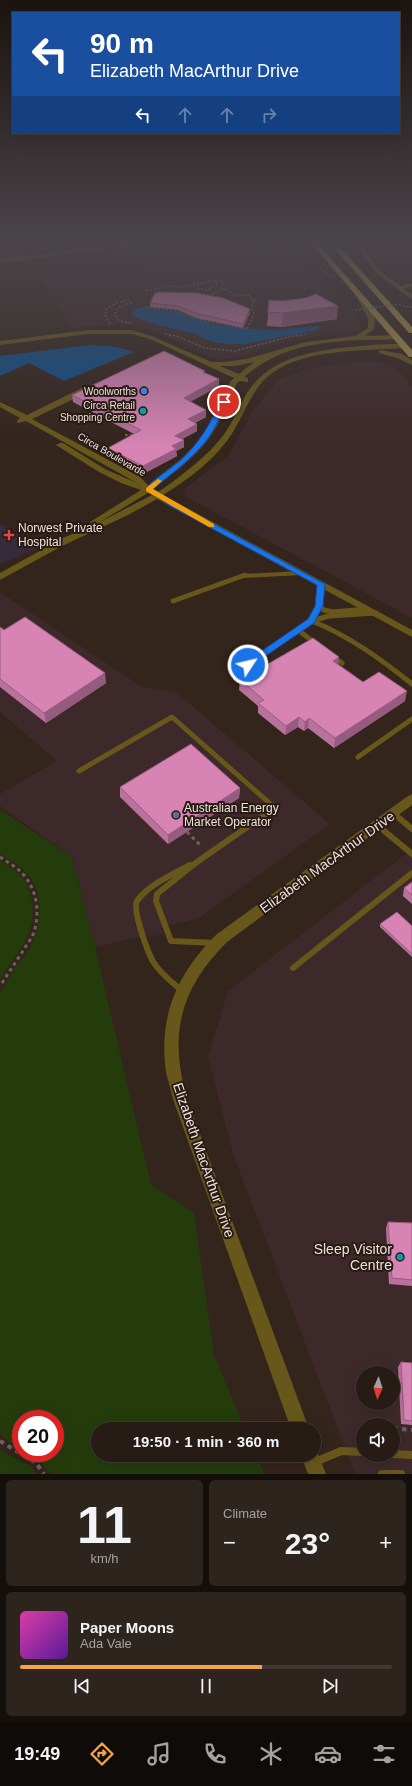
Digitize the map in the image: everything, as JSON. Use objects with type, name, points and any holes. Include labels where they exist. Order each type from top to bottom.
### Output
[{"type":"highway","points":[[374,311],[397,337],[408,343],[412,354]]},
{"type":"highway","points":[[394,311],[412,331]]},
{"type":"street","points":[[196,358],[218,364],[229,364],[304,345],[363,335],[368,333],[373,328],[372,318],[368,311]]},
{"type":"street","points":[[113,328],[236,380],[255,386]]},
{"type":"street","points":[[0,343],[113,328],[137,333],[196,358],[236,380]]},
{"type":"street","points":[[332,341],[397,337]]},
{"type":"street","points":[[59,544],[113,520],[158,496],[203,461],[232,430],[255,386],[274,369],[313,355],[408,343]]},
{"type":"street","points":[[0,577],[59,544],[148,489],[184,461],[204,440],[214,424],[236,380],[255,364],[282,350]]},
{"type":"street","points":[[339,351],[393,354],[412,363]]},
{"type":"street","points":[[24,420],[91,388]]},
{"type":"street","name":"Circa Boulevarde","points":[[0,404],[107,473],[133,486],[148,489]]},
{"type":"street","name":"Circa Boulevarde","points":[[0,410],[24,420]]},
{"type":"street","points":[[148,489],[158,496],[412,634]]},
{"type":"street","name":"Elizabeth MacArthur Drive","points":[[297,1422],[180,1099],[173,1069],[172,1039],[176,1010],[182,991],[196,966],[217,943],[412,799]]},
{"type":"lane","points":[[173,601],[246,575],[302,573]]},
{"type":"lane","points":[[311,621],[319,606],[321,584]]},
{"type":"lane","points":[[319,606],[331,614],[372,611]]},
{"type":"lane","points":[[248,665],[311,621],[331,614],[372,611]]},
{"type":"lane","points":[[311,621],[331,628],[391,667],[412,684]]},
{"type":"lane","points":[[298,630],[323,649]]},
{"type":"lane","points":[[329,654],[342,663]]},
{"type":"lane","points":[[79,771],[172,717],[275,808],[197,862],[162,889],[158,894],[156,901],[171,940],[217,943]]},
{"type":"lane","points":[[358,757],[412,719]]},
{"type":"lane","points":[[392,813],[412,829]]},
{"type":"lane","points":[[377,825],[412,854]]},
{"type":"lane","points":[[182,991],[163,975],[153,962],[142,936],[135,905],[160,880],[197,862]]},
{"type":"lane","points":[[293,968],[412,873]]},
{"type":"lane","points":[[313,1464],[341,1451],[356,1452]]},
{"type":"lane","points":[[400,1454],[412,1455]]},
{"type":"lane","points":[[382,1474],[401,1474]]},
{"type":"path","points":[[106,311],[105,315],[113,328]]},
{"type":"path","points":[[116,311],[115,313],[119,321],[132,323]]},
{"type":"path","points":[[174,311],[208,322],[247,329],[254,314],[253,311]]},
{"type":"path","points":[[160,333],[176,336],[205,348],[235,351],[288,337],[313,334]]},
{"type":"path","points":[[232,357],[236,347]]},
{"type":"path","points":[[125,435],[131,434],[138,437]]},
{"type":"path","points":[[187,832],[195,840]]},
{"type":"path","points":[[0,857],[22,873],[31,884],[36,900],[37,916],[33,935],[0,986]]},
{"type":"path","points":[[400,1429],[412,1430]]},
{"type":"path","points":[[0,1441],[36,1463],[44,1474]]},
{"type":"shaded area","points":[[61,311],[352,311],[359,318],[362,328],[356,331],[290,340],[239,357],[222,360],[211,357],[153,331],[138,327],[118,324],[71,328]]},
{"type":"shaded area","points":[[354,362],[382,363],[397,369],[412,386],[412,618],[188,498],[184,494],[185,488],[228,456],[253,411],[279,379],[316,367]]},
{"type":"shaded area","name":"Norwest Private Hospital","points":[[0,523],[38,548],[0,564]]},
{"type":"shaded area","points":[[0,592],[142,687],[176,692],[330,824],[199,918],[161,928],[163,934],[150,937],[149,935],[95,947],[72,857],[0,806],[0,794],[57,761],[0,712]]},
{"type":"shaded area","points":[[412,849],[412,1474],[355,1474],[233,1154],[208,1057],[228,991]]},
{"type":"green space","points":[[0,810],[72,857],[95,947],[151,1185],[194,1213],[214,1355],[242,1422],[91,1422],[91,1462],[259,1462],[264,1474],[51,1474],[41,1462],[64,1462],[64,1410],[12,1410],[12,1444],[0,1433],[0,994],[14,969],[34,939],[40,911],[37,892],[29,876],[12,861],[0,854]]},
{"type":"green space","points":[[0,860],[18,873],[24,880],[30,894],[33,909],[32,920],[25,941],[0,980]]},
{"type":"green space","points":[[0,1449],[12,1457],[12,1462],[22,1462],[32,1467],[36,1474],[0,1474]]},
{"type":"water","points":[[134,311],[170,311],[178,312],[212,324],[237,328],[277,330],[319,326],[319,328],[314,331],[244,344],[226,344],[207,340],[199,335],[151,323],[131,314]]},
{"type":"water","points":[[89,345],[118,347],[134,352],[64,381],[29,363],[0,376],[0,356]]},
{"type":"building","points":[[190,311],[249,311],[243,324]]},
{"type":"building","points":[[268,311],[300,311],[283,313],[268,312]]},
{"type":"building","name":"Circa Retail Shopping Centre","points":[[164,351],[219,379],[184,398],[206,410],[188,419],[197,424],[175,436],[184,440],[172,446],[176,449],[143,466],[108,448],[141,430],[72,395]]},
{"type":"building","points":[[25,617],[105,673],[44,713],[0,679],[0,627],[4,630]]},
{"type":"building","points":[[313,638],[339,657],[333,661],[363,682],[379,672],[407,691],[335,738],[309,718],[305,722],[299,717],[286,726],[258,703],[264,700],[240,680]]},
{"type":"building","name":"Australian Energy Market Operator","points":[[191,744],[240,788],[168,835],[120,787]]},
{"type":"building","points":[[412,882],[412,895],[404,888]]},
{"type":"building","points":[[397,912],[412,926],[412,954],[380,924]]},
{"type":"building","name":"Sleep Visitor Centre","points":[[388,1222],[412,1223],[412,1280],[392,1278]]},
{"type":"building","points":[[401,1362],[412,1363],[412,1421],[404,1420]]},
{"type":"slow traffic","points":[[158,481],[148,489],[168,502],[212,525]]},
{"type":"place","name":"Woolworths","points":[[144,391]]},
{"type":"place","name":"Circa Retail Shopping Centre","points":[[143,411]]},
{"type":"place","name":"Norwest Private Hospital","points":[[9,535]]},
{"type":"place","name":"Australian Energy Market Operator","points":[[176,815]]},
{"type":"place","name":"Sleep Visitor Centre","points":[[400,1257]]},
{"type":"route","points":[[224,402],[204,440],[184,461],[148,489],[172,504],[321,584],[319,606],[311,621],[248,665]]}]
